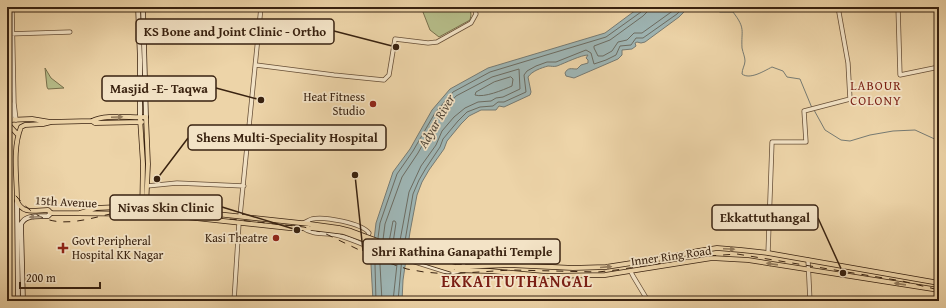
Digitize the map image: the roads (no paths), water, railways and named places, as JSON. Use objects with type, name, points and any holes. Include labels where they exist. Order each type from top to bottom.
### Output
[{"type":"main road","points":[[138,7],[140,60],[139,118],[147,186],[142,214],[158,214],[289,228],[303,226]]},
{"type":"main road","points":[[143,7],[146,120],[144,206]]},
{"type":"main road","points":[[92,121],[95,123],[139,118]]},
{"type":"main road","points":[[7,120],[32,119],[51,122],[139,118],[146,120]]},
{"type":"main road","points":[[23,301],[17,201],[16,155],[18,135],[21,127],[25,125],[51,122]]},
{"type":"main road","points":[[7,125],[9,125],[18,135]]},
{"type":"main road","name":"15th Avenue","points":[[17,201],[20,207],[24,210],[48,210],[51,213],[142,214]]},
{"type":"main road","points":[[76,214],[96,208],[144,206],[240,216],[303,226]]},
{"type":"main road","points":[[19,223],[27,217],[48,216],[51,213]]},
{"type":"main road","name":"Inner Ring Road","points":[[303,226],[344,232],[428,263],[462,269],[546,276],[606,275],[712,258],[748,260],[939,290]]},
{"type":"main road","name":"Inner Ring Road","points":[[462,269],[510,265],[573,268],[606,267],[670,258],[717,248],[768,253],[939,283]]},
{"type":"main road","points":[[18,301],[20,253]]},
{"type":"street","points":[[12,7],[14,103],[12,108],[14,120]]},
{"type":"street","points":[[240,216],[262,7]]},
{"type":"street","points":[[256,65],[384,80],[389,75],[395,39],[428,43],[437,42],[471,22],[476,14],[474,7]]},
{"type":"street","points":[[768,253],[772,142],[806,142],[804,111],[850,99],[848,63],[838,7]]},
{"type":"street","points":[[898,7],[900,75],[939,67]]},
{"type":"street","points":[[7,34],[70,32]]},
{"type":"street","points":[[147,186],[177,183],[244,186]]},
{"type":"street","points":[[312,218],[330,219],[361,227],[369,233],[364,244],[362,244],[340,236],[307,231],[303,226],[312,218]]},
{"type":"street","points":[[234,301],[239,222]]},
{"type":"street","points":[[416,249],[444,258],[464,262],[462,269],[450,273],[420,264],[412,261],[412,253],[416,249]]},
{"type":"street","points":[[808,260],[810,301]]},
{"type":"street","points":[[631,272],[648,301]]},
{"type":"water","name":"Adyar River","points":[[640,7],[689,7],[679,17],[645,42],[637,42],[635,43],[636,46],[632,49],[622,50],[622,55],[618,59],[574,78],[566,76],[566,71],[570,69],[577,69],[581,65],[588,63],[586,58],[588,55],[557,66],[548,66],[540,69],[528,77],[531,92],[530,95],[504,107],[499,106],[496,110],[481,110],[469,116],[461,124],[447,141],[444,149],[429,170],[417,195],[403,280],[402,301],[373,301],[371,265],[376,223],[393,172],[410,149],[432,110],[450,89],[488,68],[605,33]]},
{"type":"waterway","points":[[710,7],[720,12],[733,12],[740,22],[742,30],[742,48],[745,58],[742,74],[749,76],[761,73],[772,67],[783,71],[787,77],[800,79],[812,108]]},
{"type":"waterway","points":[[814,110],[825,130],[841,140],[850,141],[870,135],[893,131],[915,130],[939,141]]},
{"type":"railway","points":[[7,185],[30,210],[50,220],[71,222],[134,210],[146,210],[304,227],[324,233],[380,260],[407,269],[424,272],[447,274],[511,270],[598,272],[709,256],[737,254],[902,281],[939,290]]},
{"type":"place","name":"KS Bone and Joint Clinic - Ortho","points":[[396,47]]},
{"type":"place","name":"Masjid -E- Taqwa","points":[[261,100]]},
{"type":"place","name":"Heat Fitness Studio","points":[[373,104]]},
{"type":"place","name":"Shri Rathina Ganapathi Temple","points":[[355,175]]},
{"type":"place","name":"Shens Multi-Speciality Hospital","points":[[157,179]]},
{"type":"place","name":"Nivas Skin Clinic","points":[[297,230]]},
{"type":"place","name":"Kasi Theatre","points":[[276,238]]},
{"type":"place","name":"Govt Peripheral Hospital KK Nagar","points":[[63,248]]},
{"type":"place","name":"Ekkattuthangal","points":[[843,273]]},
{"type":"district","name":"LABOUR COLONY","points":[[876,92]]},
{"type":"district","name":"EKKATTUTHANGAL","points":[[517,281]]}]
